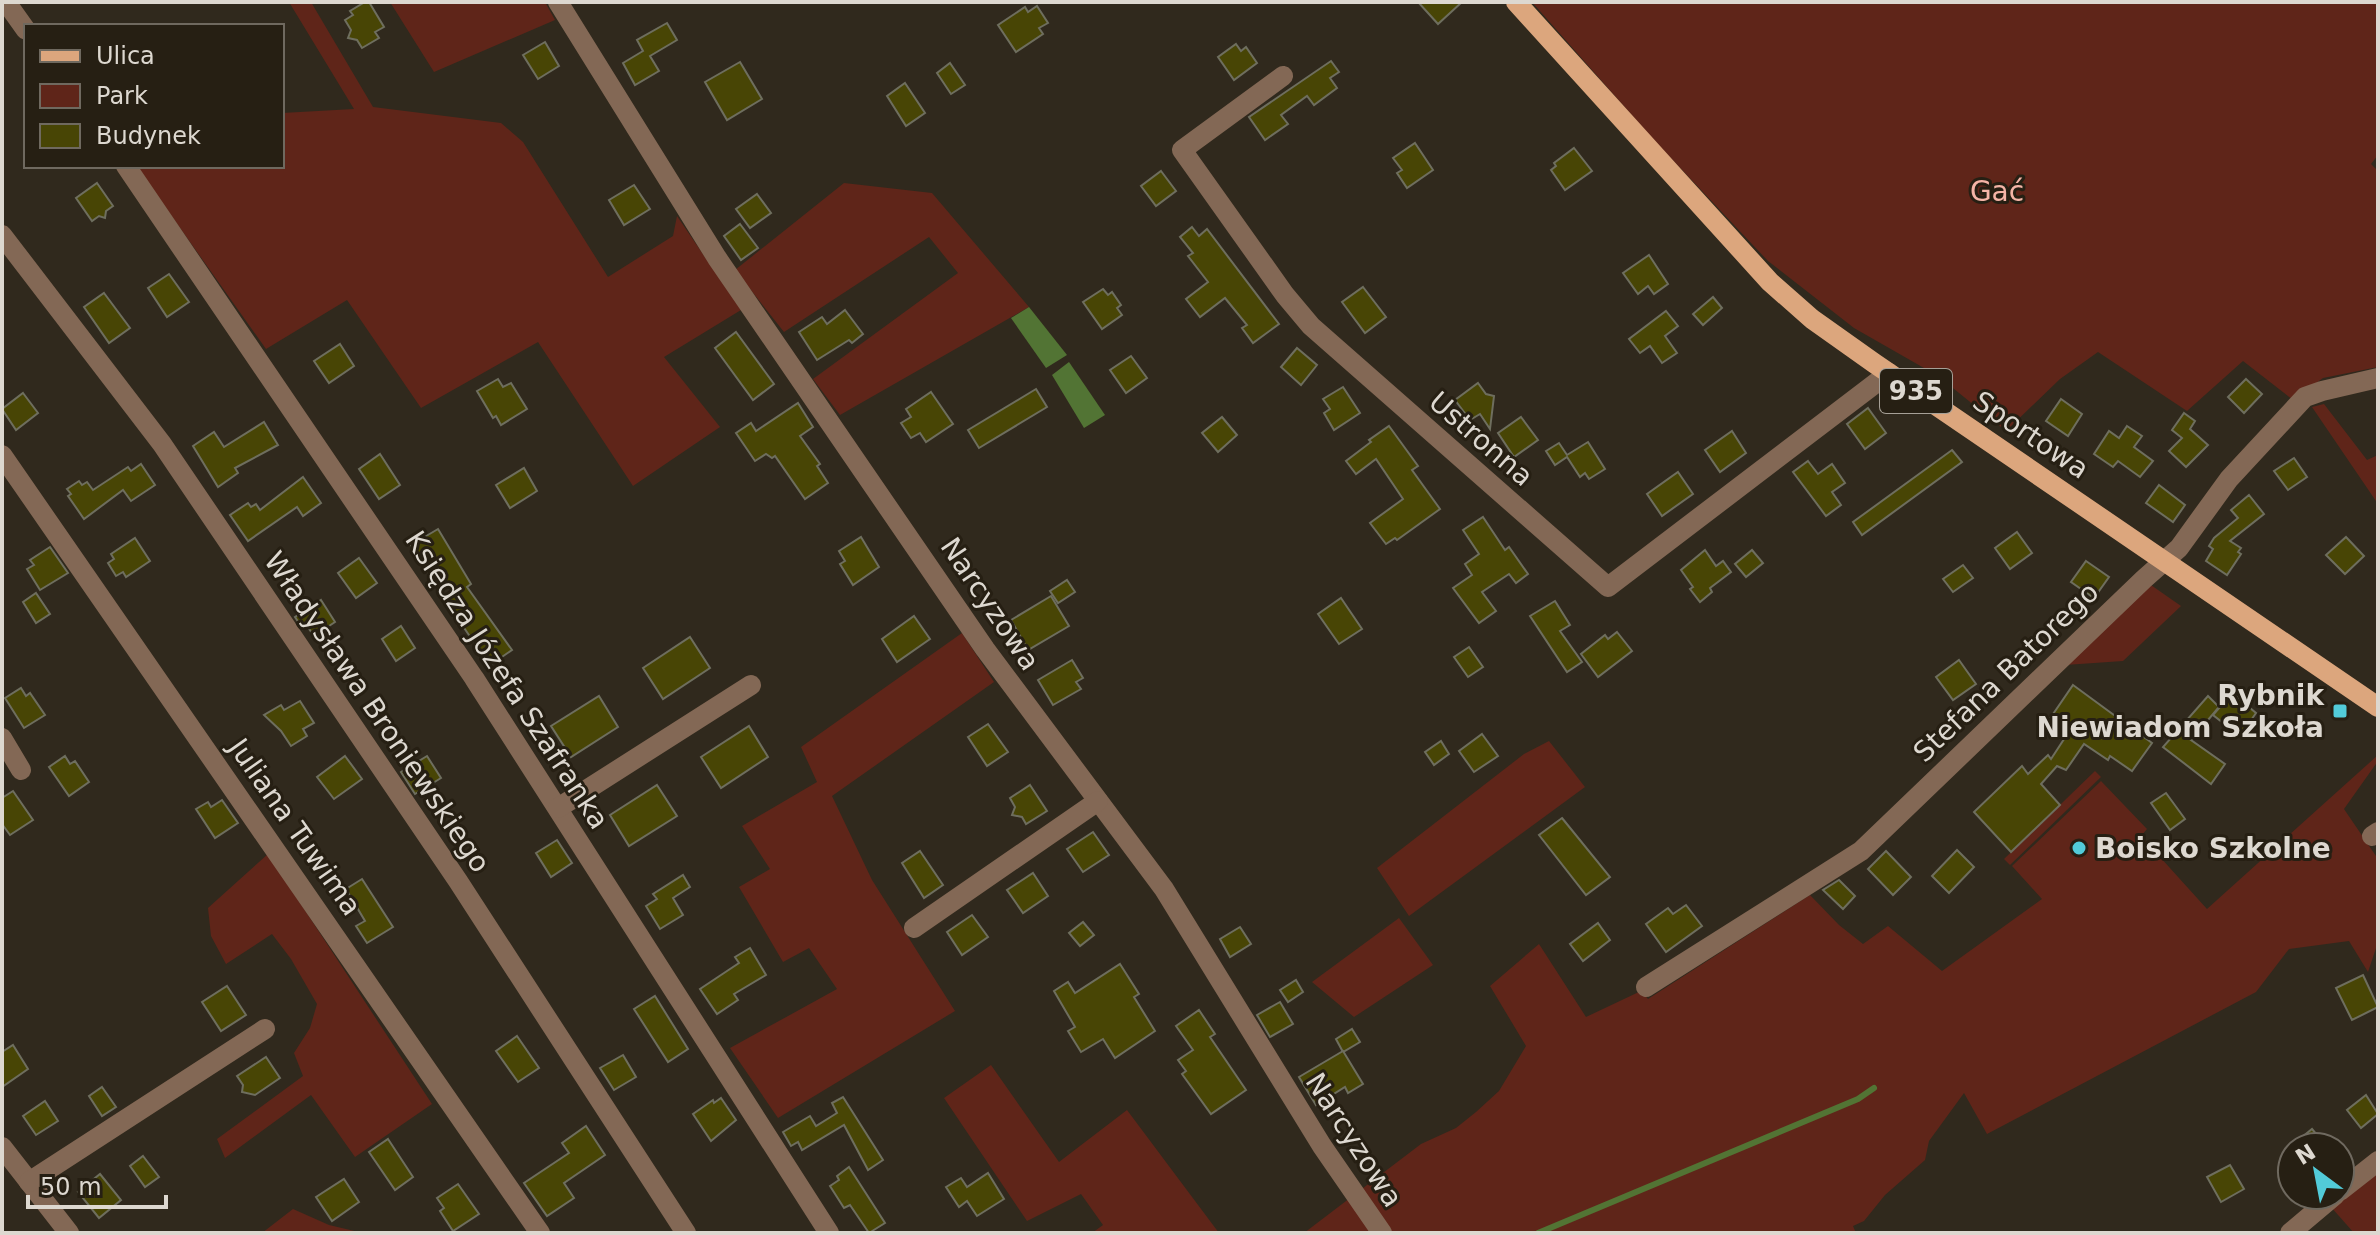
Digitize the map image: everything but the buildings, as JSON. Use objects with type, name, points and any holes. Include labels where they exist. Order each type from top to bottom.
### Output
[{"type":"main road","name":"Sportowa","points":[[1516,2],[1777,288],[1829,331],[2378,707]]},
{"type":"street","points":[[6,2],[24,27]]},
{"type":"street","name":"Narcyzowa","points":[[558,2],[717,258],[995,664],[1164,889],[1322,1146],[1382,1233]]},
{"type":"street","name":"Ustronna","points":[[1283,76],[1182,150],[1285,295],[1311,326],[1608,587],[1889,373]]},
{"type":"street","name":"Księdza Józefa Szafranka","points":[[127,168],[335,470],[558,808],[829,1233]]},
{"type":"street","name":"Władysława Broniewskiego","points":[[2,235],[162,444],[450,868],[686,1233]]},
{"type":"street","name":"Stefana Batorego","points":[[1646,987],[1861,851],[2179,548],[2229,479],[2305,397],[2378,378]]},
{"type":"street","name":"Juliana Tuwima","points":[[2,455],[540,1233]]},
{"type":"street","points":[[558,808],[751,685]]},
{"type":"street","points":[[2,738],[21,770]]},
{"type":"street","points":[[914,928],[1098,801]]},
{"type":"street","points":[[29,1182],[265,1029]]},
{"type":"street","points":[[2,1147],[69,1233]]},
{"type":"street","points":[[2356,1178],[2378,1161]]},
{"type":"street","points":[[2290,1233],[2316,1211]]},
{"type":"green space","points":[[289,2],[311,2],[373,107],[501,123],[523,142],[608,277],[673,236],[677,216],[741,310],[664,357],[720,427],[633,486],[538,342],[421,408],[347,300],[266,349],[137,168],[284,168],[284,113],[354,109]]},
{"type":"green space","points":[[390,2],[545,2],[555,20],[434,72]]},
{"type":"green space","name":"Gać","points":[[1532,2],[2378,2],[2378,155],[2371,164],[2378,171],[2378,367],[2323,378],[2293,400],[2243,361],[2187,411],[2098,352],[2060,379],[2006,431],[1938,376],[1854,328],[1768,261],[1652,138]]},
{"type":"green space","points":[[844,183],[932,193],[1029,307],[840,415],[813,379],[958,273],[929,237],[784,332],[735,270]]},
{"type":"green space","points":[[2324,404],[2367,460],[2378,455],[2378,504],[2312,407]]},
{"type":"green space","points":[[2148,583],[2181,606],[2123,661],[2065,665]]},
{"type":"green space","points":[[962,633],[994,682],[832,796],[872,880],[955,1011],[778,1118],[730,1048],[837,989],[809,948],[783,962],[739,887],[770,869],[742,826],[817,782],[801,747]]},
{"type":"green space","points":[[1549,741],[1585,787],[1409,916],[1377,868],[1524,754]]},
{"type":"green space","points":[[2378,755],[2378,761],[2344,809],[2378,859],[2378,942],[2368,972],[2349,941],[2289,949],[2256,992],[1987,1134],[1964,1093],[1929,1141],[1925,1160],[1885,1195],[1864,1221],[1853,1226],[1856,1233],[1304,1233],[1421,1144],[1456,1128],[1499,1091],[1526,1046],[1490,986],[1539,944],[1586,1017],[1641,991],[1648,999],[1810,895],[1863,944],[1888,926],[1942,971],[2042,899],[2012,866],[2101,781],[2147,829],[2141,836],[2207,909]]},
{"type":"green space","points":[[2095,771],[2101,777],[2010,865],[2004,859]]},
{"type":"green space","points":[[268,854],[432,1104],[355,1157],[311,1095],[225,1158],[217,1139],[303,1076],[294,1053],[310,1028],[317,1004],[291,959],[272,934],[226,964],[211,936],[208,908]]},
{"type":"green space","points":[[1399,918],[1433,965],[1354,1017],[1312,982]]},
{"type":"green space","points":[[991,1065],[1059,1162],[1127,1110],[1219,1233],[1092,1233],[1103,1225],[1081,1194],[1027,1221],[944,1098]]},
{"type":"green space","points":[[2378,1167],[2378,1233],[2354,1233],[2335,1211],[2356,1211],[2356,1186]]},
{"type":"green space","points":[[293,1209],[329,1225],[363,1233],[262,1233]]},
{"type":"shaded area","points":[[1029,307],[1067,355],[1046,368],[1011,318]]},
{"type":"shaded area","points":[[1069,362],[1105,415],[1084,428],[1052,375]]},
{"type":"waterway","points":[[1538,1233],[1858,1099],[1874,1088]]},
{"type":"place","name":"Rybnik Niewiadom Szkoła","points":[[2340,711]]},
{"type":"place","name":"Boisko Szkolne","points":[[2079,848]]}]
